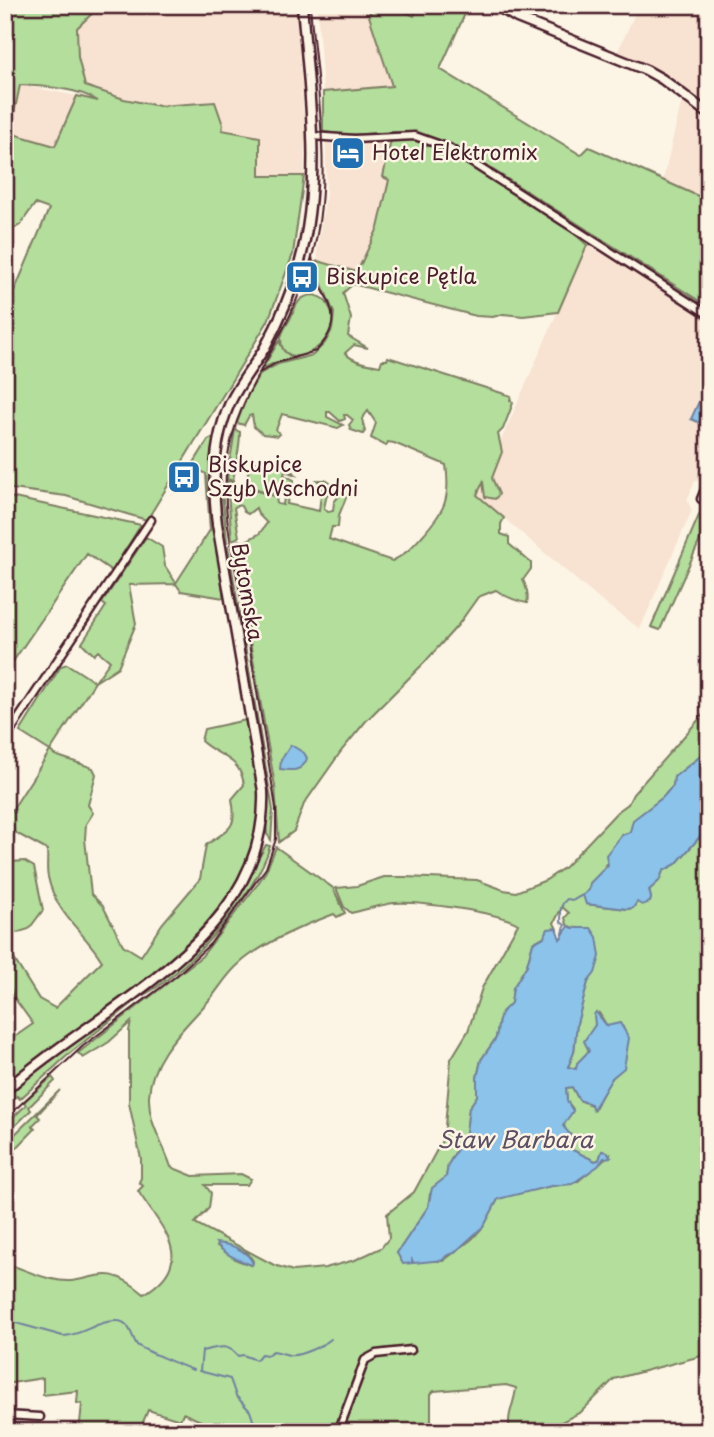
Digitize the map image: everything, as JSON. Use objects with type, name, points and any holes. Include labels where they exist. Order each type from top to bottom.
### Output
[{"type":"street","name":"Bytomska","points":[[5,1091],[195,945],[237,891],[257,849],[263,825],[263,791],[217,524],[215,469],[221,430],[229,406],[274,331],[299,267],[311,205],[312,136],[302,5]]},
{"type":"street","points":[[495,5],[517,18],[646,70],[709,114]]},
{"type":"street","points":[[312,136],[354,139],[415,136],[449,148],[709,315]]},
{"type":"street","points":[[701,499],[709,480]]},
{"type":"street","points":[[5,738],[151,520]]},
{"type":"street","points":[[338,1432],[365,1360],[376,1354],[411,1350]]},
{"type":"street","points":[[5,1415],[40,1417]]},
{"type":"shaded area","points":[[101,5],[296,5],[305,136],[304,176],[260,176],[222,130],[215,102],[159,106],[124,99],[85,86],[78,57],[77,28]]},
{"type":"shaded area","points":[[317,5],[372,5],[369,16],[392,86],[323,92]]},
{"type":"shaded area","points":[[639,5],[709,5],[709,106],[661,71],[617,53]]},
{"type":"shaded area","points":[[20,85],[77,96],[56,147],[10,133]]},
{"type":"shaded area","points":[[682,100],[709,120],[709,201],[663,180]]},
{"type":"shaded area","points":[[391,140],[383,177],[390,180],[378,228],[357,273],[318,261],[317,251],[326,195],[326,142],[369,143]]},
{"type":"shaded area","points":[[587,245],[600,252],[602,249],[656,283],[656,288],[662,291],[666,289],[709,318],[709,470],[704,480],[695,481],[687,500],[692,510],[640,629],[600,600],[477,495]]},
{"type":"green space","points":[[5,5],[101,5],[77,28],[78,57],[85,86],[124,99],[159,106],[215,102],[223,125],[222,130],[260,137],[260,176],[304,176],[293,254],[268,321],[147,520],[66,496],[5,488],[5,313],[49,209],[35,204],[20,225],[5,234]],"holes":[[[20,85],[71,90],[98,101],[77,96],[55,146],[10,133]]]},
{"type":"green space","points":[[372,5],[391,5],[414,16],[419,5],[469,5],[440,69],[581,155],[589,147],[709,201],[709,307],[474,158],[441,142],[406,132],[323,132],[323,92],[392,86],[369,16]]},
{"type":"green space","points":[[408,138],[436,148],[475,168],[552,217],[587,245],[558,312],[523,316],[476,316],[353,284],[343,293],[351,318],[348,336],[368,348],[354,345],[345,353],[352,359],[380,366],[382,360],[387,360],[388,357],[511,396],[513,403],[503,429],[498,434],[502,452],[492,478],[499,494],[495,499],[485,497],[483,482],[477,495],[504,518],[501,534],[509,537],[509,544],[531,563],[531,569],[523,580],[528,600],[527,603],[518,601],[496,590],[478,597],[458,625],[366,721],[342,750],[304,804],[294,831],[279,842],[275,786],[233,544],[259,534],[267,523],[256,508],[248,514],[237,505],[234,508],[239,537],[232,540],[227,481],[276,497],[277,504],[283,505],[284,497],[288,497],[287,504],[319,511],[322,486],[317,480],[326,480],[336,488],[334,493],[327,494],[324,508],[328,512],[333,511],[334,502],[344,490],[348,493],[339,515],[338,527],[332,527],[329,539],[392,561],[412,547],[441,512],[447,487],[446,465],[394,443],[388,442],[386,446],[371,438],[376,423],[368,411],[362,419],[365,431],[363,434],[351,430],[349,425],[353,420],[347,415],[340,421],[330,412],[327,412],[327,417],[343,425],[338,428],[282,414],[276,430],[280,434],[278,436],[263,434],[254,427],[252,415],[244,425],[237,423],[248,394],[261,373],[278,364],[313,355],[325,343],[332,330],[334,313],[313,263],[318,261],[357,272],[378,228],[389,180],[383,177],[391,140]]},
{"type":"green space","points":[[314,295],[324,299],[330,308],[332,321],[329,333],[322,344],[312,351],[291,355],[284,350],[282,334],[298,302],[304,297]]},
{"type":"green space","points":[[279,341],[284,351],[293,358],[262,369]]},
{"type":"green space","points":[[235,430],[240,432],[240,439],[233,481],[227,479]]},
{"type":"green space","points":[[212,438],[215,440],[213,511],[224,598],[181,591],[176,584],[129,585],[136,624],[118,667],[95,682],[110,661],[98,651],[94,655],[82,643],[106,606],[102,603],[146,537],[162,547],[165,566],[176,583],[210,530],[206,474],[192,466]]},
{"type":"green space","points":[[261,461],[294,472],[296,475],[285,471],[284,475],[294,480],[293,492],[283,494],[281,490],[284,486],[278,484],[275,493],[271,494],[249,486],[249,470],[253,464]]},
{"type":"green space","points":[[217,480],[221,480],[227,542],[224,542],[220,523]]},
{"type":"green space","points":[[709,492],[709,520],[660,630],[651,627]]},
{"type":"green space","points":[[5,496],[141,525],[112,571],[87,554],[5,673]]},
{"type":"green space","points":[[228,546],[273,810],[271,840],[267,834],[264,783],[224,548]]},
{"type":"green space","points":[[67,664],[95,682],[50,751],[20,732],[61,666]]},
{"type":"green space","points":[[709,708],[709,744],[697,759],[674,777],[673,786],[662,798],[634,820],[630,832],[585,894],[586,904],[627,909],[633,908],[637,902],[650,902],[649,890],[659,881],[663,871],[676,864],[704,832],[709,831],[709,1139],[698,1147],[709,1197],[702,1267],[709,1309],[709,1354],[614,1379],[581,1412],[542,1432],[515,1432],[510,1429],[509,1419],[516,1388],[506,1385],[434,1391],[431,1394],[431,1432],[206,1432],[203,1422],[183,1413],[180,1420],[148,1410],[139,1432],[79,1432],[82,1404],[77,1403],[78,1391],[43,1395],[43,1378],[5,1384],[5,1263],[40,1276],[66,1281],[106,1275],[117,1277],[144,1294],[160,1282],[169,1269],[171,1245],[138,1191],[143,1186],[139,1182],[141,1159],[129,1103],[131,1022],[109,1042],[83,1058],[78,1053],[202,956],[257,885],[276,847],[333,888],[345,913],[337,917],[334,914],[284,935],[259,949],[235,968],[163,1054],[151,1081],[149,1106],[153,1124],[171,1167],[193,1176],[241,1174],[251,1179],[247,1185],[205,1185],[211,1193],[209,1208],[195,1223],[274,1265],[293,1271],[325,1268],[355,1260],[381,1248],[389,1238],[387,1214],[414,1192],[444,1137],[451,1059],[468,1031],[482,988],[518,924],[493,915],[420,904],[394,903],[351,913],[344,907],[336,888],[357,886],[384,877],[405,877],[477,880],[516,892],[546,880],[565,867],[617,812],[628,804],[633,794]],"holes":[[[562,907],[569,913],[565,918],[568,927],[579,928],[592,975],[577,1023],[574,1052],[568,1067],[576,1069],[588,1052],[599,1013],[607,1026],[623,1027],[627,1048],[625,1060],[594,1110],[591,1105],[579,1100],[572,1087],[566,1088],[567,1101],[573,1109],[564,1124],[568,1144],[566,1147],[595,1161],[599,1160],[602,1151],[610,1154],[577,1182],[522,1191],[498,1199],[484,1226],[443,1261],[412,1260],[397,1253],[428,1207],[430,1194],[446,1177],[448,1165],[466,1133],[469,1108],[477,1096],[481,1060],[496,1038],[502,1012],[511,1004],[513,988],[527,965],[533,943],[557,929],[554,923]],[[224,1244],[248,1253],[253,1261],[251,1265],[237,1260],[217,1246]]]},
{"type":"green space","points":[[246,720],[257,776],[259,809],[251,850],[232,889],[204,926],[133,990],[24,1069],[5,1087],[5,1038],[17,1035],[33,1024],[13,996],[6,973],[14,959],[39,999],[55,1008],[102,961],[57,902],[48,877],[47,850],[5,827],[5,821],[50,751],[93,768],[96,774],[88,805],[93,813],[86,824],[85,839],[91,894],[103,906],[123,945],[141,956],[162,924],[200,879],[206,845],[230,828],[234,817],[232,799],[244,785],[238,768],[228,758],[201,741],[204,729]]},
{"type":"green space","points":[[266,845],[270,846],[250,887],[216,932],[176,972],[139,997],[139,993],[197,948],[238,895]]},
{"type":"green space","points":[[24,861],[34,867],[43,910],[29,929],[16,933],[5,926],[5,873],[12,862]]},
{"type":"green space","points":[[133,998],[134,1002],[70,1053],[20,1099],[17,1096],[5,1107],[5,1096],[13,1089]]},
{"type":"green space","points":[[52,1077],[55,1081],[29,1107],[31,1110],[11,1130],[5,1129],[5,1125],[26,1105],[24,1102]]},
{"type":"green space","points":[[60,1090],[37,1115],[40,1118],[32,1126],[35,1129],[9,1156],[5,1153],[5,1144]]},
{"type":"water","points":[[701,397],[709,401],[709,427],[691,419]]},
{"type":"water","points":[[709,744],[709,831],[704,832],[676,864],[663,871],[659,881],[649,890],[650,902],[642,905],[637,902],[633,908],[627,909],[586,904],[583,895],[589,890],[590,883],[608,865],[606,855],[622,835],[630,832],[633,820],[662,798],[673,786],[674,777],[697,759]]},
{"type":"water","points":[[291,745],[304,753],[307,758],[305,763],[296,770],[280,769],[281,760]]},
{"type":"water","name":"Staw Barbara","points":[[569,926],[591,928],[597,937],[600,956],[595,973],[588,982],[577,1023],[574,1052],[568,1067],[576,1069],[577,1063],[589,1051],[584,1041],[595,1025],[596,1012],[607,1026],[620,1023],[629,1038],[624,1068],[612,1078],[593,1110],[591,1104],[579,1100],[572,1087],[566,1088],[567,1101],[573,1111],[563,1126],[573,1138],[566,1147],[595,1161],[599,1160],[602,1151],[611,1157],[604,1158],[598,1166],[572,1184],[551,1186],[498,1199],[484,1226],[443,1260],[414,1263],[412,1260],[412,1263],[403,1264],[397,1253],[428,1207],[432,1188],[446,1177],[448,1165],[466,1133],[469,1108],[477,1096],[481,1060],[496,1038],[502,1012],[511,1003],[513,988],[527,965],[533,943],[544,937],[548,929],[556,928],[560,939]]},
{"type":"water","points":[[216,1243],[243,1251],[250,1258],[252,1265],[227,1254]]},
{"type":"waterway","points":[[562,938],[565,925],[561,922],[562,904],[567,899],[573,900],[583,895]]},
{"type":"waterway","points":[[5,1320],[63,1336],[77,1334],[110,1321],[125,1323],[137,1345],[193,1370]]},
{"type":"waterway","points":[[200,1371],[202,1351],[226,1347],[238,1356],[256,1360],[261,1354],[267,1355],[273,1351],[289,1355],[299,1354],[331,1339]]},
{"type":"waterway","points":[[199,1371],[230,1379],[236,1396],[250,1411],[257,1432]]},
{"type":"tram line","points":[[5,1119],[83,1046],[176,976],[210,944],[266,868],[276,839],[276,808],[229,534],[226,481],[235,426],[257,376],[290,315],[315,246],[320,212],[322,143],[310,5]]},
{"type":"tram line","points":[[261,372],[276,363],[316,351],[327,337],[332,325],[332,314],[312,256]]},
{"type":"railway","points":[[708,5],[709,17]]},
{"type":"place","name":"Hotel Elektromix","points":[[348,153]]},
{"type":"place","name":"Biskupice Pętla","points":[[302,277]]},
{"type":"place","name":"Biskupice Szyb Wschodni","points":[[184,477]]}]
